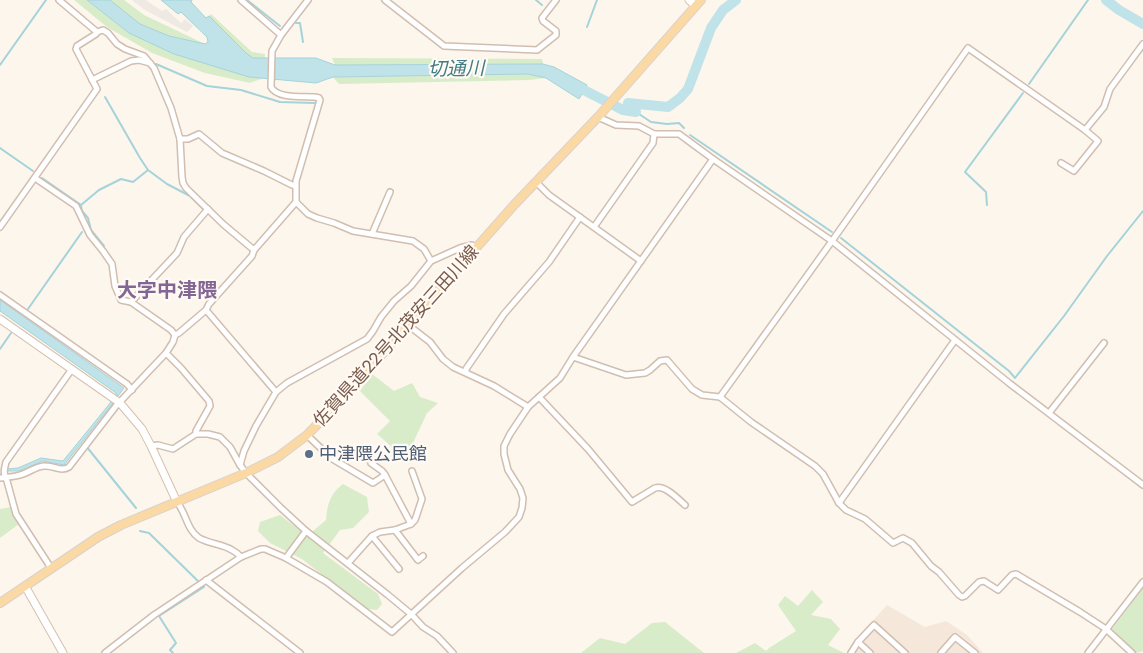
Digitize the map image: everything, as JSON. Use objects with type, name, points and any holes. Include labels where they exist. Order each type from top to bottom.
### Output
[{"type":"main road","name":"佐賀県道22号北茂安三田川線","points":[[0,603],[98,537],[121,525],[246,473],[278,457],[307,435],[346,394],[476,247],[599,116],[699,3]]},
{"type":"street","points":[[59,0],[98,32]]},
{"type":"street","points":[[241,0],[280,35]]},
{"type":"street","points":[[308,0],[280,35],[272,51],[271,86],[273,90],[282,95],[315,97],[320,100],[295,186],[296,202],[308,214],[317,218],[334,222],[353,230],[413,241],[424,249],[431,261]]},
{"type":"street","points":[[385,0],[444,46],[537,50],[556,35],[556,32],[542,18],[556,0]]},
{"type":"street","points":[[689,0],[699,3]]},
{"type":"street","points":[[0,227],[97,89],[76,49],[77,46],[103,30],[117,44],[144,56],[154,68],[171,108],[180,139],[183,183],[186,188],[223,224],[254,250]]},
{"type":"street","points":[[1085,130],[1104,107],[1110,89],[1143,44]]},
{"type":"street","points":[[720,397],[968,48],[1098,141],[1074,171],[1061,163]]},
{"type":"street","points":[[92,80],[131,61],[139,60],[150,63]]},
{"type":"street","points":[[599,116],[616,125],[639,126],[654,134],[679,134],[832,241],[1009,383],[1143,485]]},
{"type":"street","points":[[180,139],[188,140],[199,134],[222,153],[264,170],[295,186]]},
{"type":"street","points":[[594,227],[654,142],[654,134]]},
{"type":"street","points":[[105,653],[154,615],[206,580],[242,557],[261,549],[286,558],[327,582],[392,632],[462,568],[505,532],[519,517],[523,498],[520,489],[508,470],[504,454],[504,446],[510,434],[528,407],[560,378],[713,159]]},
{"type":"street","points":[[35,178],[76,206],[90,235],[112,264],[114,286],[121,300],[131,302],[175,334]]},
{"type":"street","points":[[536,182],[549,195],[641,261]]},
{"type":"street","points":[[372,234],[390,192]]},
{"type":"street","points":[[175,334],[179,334],[206,310],[221,289],[252,256],[254,250],[296,202]]},
{"type":"street","points":[[131,302],[177,252],[184,237],[208,210]]},
{"type":"street","points":[[466,372],[466,369],[504,314],[549,262],[580,217]]},
{"type":"street","points":[[240,465],[244,451],[256,426],[276,392],[287,383],[367,339],[394,301],[411,286],[431,261],[460,248],[472,245],[476,247]]},
{"type":"street","points":[[0,295],[127,384],[132,390]]},
{"type":"street","points":[[206,310],[276,392]]},
{"type":"street","points":[[0,319],[120,403],[142,429],[189,527],[198,537],[234,550],[242,557]]},
{"type":"street","points":[[408,325],[430,342],[453,367],[494,386],[528,407]]},
{"type":"street","points":[[3,474],[20,475],[47,466],[65,470],[69,467],[120,403],[166,353],[173,342],[175,334]]},
{"type":"street","points":[[839,503],[955,340]]},
{"type":"street","points":[[1049,413],[1104,343]]},
{"type":"street","points":[[166,353],[209,401],[210,406],[196,434]]},
{"type":"street","points":[[573,357],[626,375],[645,373],[660,361],[667,360],[692,389],[702,395],[720,397],[751,422],[816,466],[823,474],[839,503],[846,510],[865,519],[893,542],[903,538],[912,543],[931,566],[962,597],[979,582],[984,582],[998,590],[1012,575],[1016,574],[1106,628],[1132,653]]},
{"type":"street","points":[[51,568],[16,514],[8,481],[3,474],[6,462],[72,369]]},
{"type":"street","points":[[539,397],[588,449],[632,502],[659,487],[685,504]]},
{"type":"street","points":[[151,446],[158,445],[173,449],[196,434],[220,437],[230,447],[246,473],[281,508],[306,531],[411,614],[423,627],[437,636],[453,653]]},
{"type":"street","points":[[307,435],[330,458],[373,483],[385,475]]},
{"type":"street","points":[[371,463],[385,475],[411,524]]},
{"type":"street","points":[[348,563],[372,536],[411,524],[415,520],[422,499],[412,472]]},
{"type":"street","points":[[394,530],[418,560],[423,556]]},
{"type":"street","points":[[286,558],[306,531]]},
{"type":"street","points":[[372,536],[399,569]]},
{"type":"street","points":[[206,580],[300,653]]},
{"type":"street","points":[[1088,653],[1143,582]]},
{"type":"street","points":[[25,586],[63,653]]},
{"type":"street","points":[[851,653],[858,642],[874,625],[905,653]]},
{"type":"street","points":[[942,653],[956,637],[975,653]]},
{"type":"street","points":[[858,642],[870,653]]},
{"type":"shaded area","points":[[132,0],[146,0],[162,11],[166,9],[181,23],[185,19],[193,26],[187,32],[145,10]]},
{"type":"shaded area","points":[[887,605],[925,627],[946,621],[967,635],[983,653],[849,653],[850,646]]},
{"type":"green space","points":[[74,0],[87,0],[129,33],[249,77],[264,78],[250,83],[205,73],[152,53],[107,27]]},
{"type":"green space","points":[[110,0],[124,0],[144,15],[205,44],[169,36],[140,24]]},
{"type":"green space","points":[[211,14],[252,52],[265,54],[265,58],[253,58],[246,53],[209,16]]},
{"type":"green space","points":[[332,58],[542,59],[543,64],[335,65]]},
{"type":"green space","points":[[528,74],[546,78],[529,80],[339,84],[333,77]]},
{"type":"green space","points":[[372,374],[394,391],[412,383],[420,397],[438,403],[427,413],[412,445],[401,455],[377,434],[390,421],[360,391]]},
{"type":"green space","points":[[343,484],[367,497],[369,512],[353,528],[340,530],[323,553],[378,594],[382,604],[377,610],[366,609],[302,559],[270,543],[258,531],[260,522],[280,515],[307,536],[326,520],[330,500]]},
{"type":"green space","points":[[11,507],[19,524],[0,538],[0,509]]},
{"type":"green space","points":[[1143,588],[1143,651],[1136,653],[1112,629]]},
{"type":"green space","points":[[812,590],[823,602],[811,615],[831,619],[840,629],[828,645],[844,653],[736,653],[755,643],[766,651],[796,631],[778,605],[785,596],[798,606]]},
{"type":"green space","points":[[665,622],[704,653],[581,653],[600,638],[625,644],[652,623]]},
{"type":"water","points":[[87,0],[110,0],[140,24],[169,36],[205,44],[208,42],[207,37],[181,12],[178,14],[161,0],[192,0],[191,2],[206,18],[209,16],[253,58],[316,58],[335,65],[543,64],[554,67],[587,85],[579,99],[546,78],[528,74],[333,77],[316,83],[249,77],[174,54],[129,33]]},
{"type":"water","points":[[0,300],[124,388],[118,396],[0,311]]},
{"type":"water","points":[[111,402],[113,403],[64,465],[43,461],[19,471],[7,471],[7,469],[18,468],[41,458],[63,461]]},
{"type":"waterway","points":[[0,65],[46,0]]},
{"type":"waterway","points":[[247,0],[280,26]]},
{"type":"waterway","points":[[536,0],[542,5]]},
{"type":"waterway","points":[[587,27],[597,0]]},
{"type":"waterway","name":"切通川","points":[[574,85],[623,110],[636,112],[628,103],[668,107],[688,89],[711,28],[723,10],[736,0]]},
{"type":"waterway","points":[[1029,84],[1088,0]]},
{"type":"waterway","name":"切通川","points":[[1106,0],[1143,24]]},
{"type":"waterway","points":[[296,23],[300,23],[303,42]]},
{"type":"waterway","points":[[156,64],[207,86],[241,90],[280,102],[315,103]]},
{"type":"waterway","points":[[987,205],[986,192],[965,172],[1023,93]]},
{"type":"waterway","points":[[105,97],[148,170]]},
{"type":"waterway","points":[[636,112],[651,122],[679,123],[684,128]]},
{"type":"waterway","points":[[690,135],[832,232]]},
{"type":"waterway","points":[[0,148],[33,171]]},
{"type":"waterway","points":[[42,178],[81,205],[99,190],[121,179],[133,182],[148,170],[167,184],[190,196],[204,210]]},
{"type":"waterway","points":[[81,206],[82,211],[88,218],[91,230],[104,246]]},
{"type":"waterway","points":[[841,238],[1009,371],[1015,378],[1143,211]]},
{"type":"waterway","points":[[28,309],[82,232]]},
{"type":"waterway","points":[[0,349],[11,333]]},
{"type":"waterway","points":[[86,446],[136,508]]},
{"type":"waterway","points":[[140,531],[149,533],[204,587],[159,616],[176,643],[170,650],[173,653]]},
{"type":"place","name":"中津隈公民館","points":[[309,454]]},
{"type":"district","name":"大字中津隈","points":[[167,290]]}]
